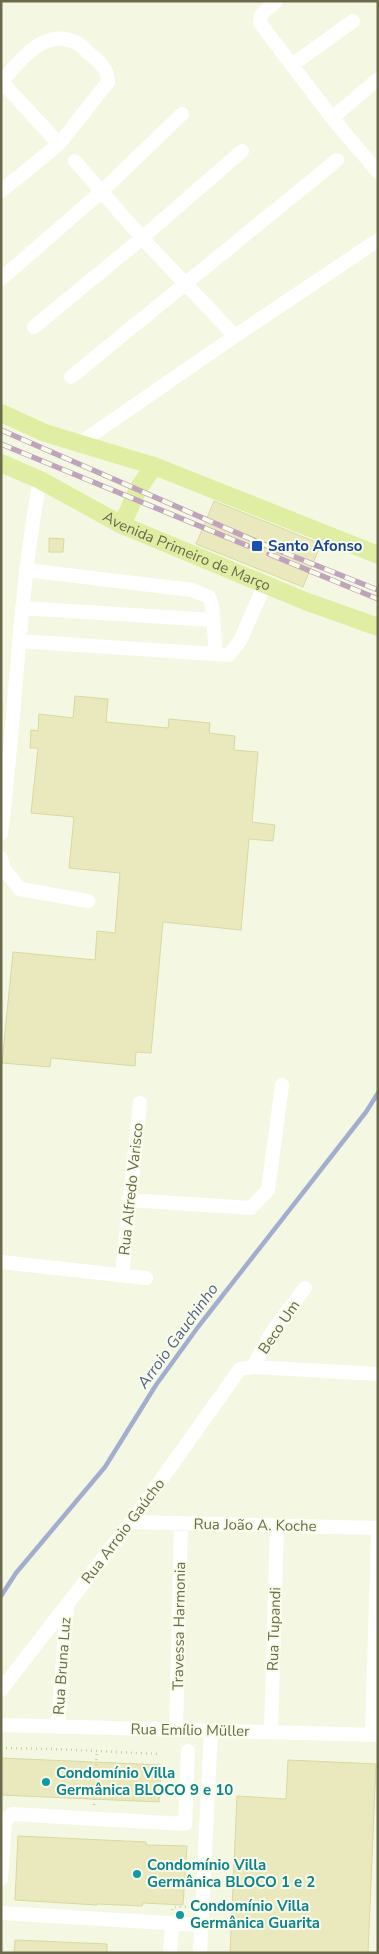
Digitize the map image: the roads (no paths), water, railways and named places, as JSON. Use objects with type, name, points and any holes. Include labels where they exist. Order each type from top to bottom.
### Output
[{"type":"main road","points":[[1,413],[45,433],[154,466],[378,555]]},
{"type":"main road","name":"Avenida Primeiro de Março","points":[[1,463],[40,480],[122,525],[378,628]]},
{"type":"main road","points":[[122,525],[138,488],[154,466]]},
{"type":"street","points":[[276,1],[261,15],[260,23],[332,118],[378,172]]},
{"type":"street","points":[[292,65],[353,21]]},
{"type":"street","points":[[1,191],[58,144],[108,82],[108,74],[102,64],[76,42],[57,39],[44,41],[30,51],[2,81],[58,144]]},
{"type":"street","points":[[332,118],[378,79]]},
{"type":"street","points":[[1,279],[101,192],[182,114]]},
{"type":"street","points":[[34,326],[142,238],[242,151]]},
{"type":"street","points":[[71,377],[337,160]]},
{"type":"street","points":[[75,161],[184,284],[235,336]]},
{"type":"street","points":[[80,443],[378,240]]},
{"type":"street","points":[[1,834],[7,787],[26,570],[40,480]]},
{"type":"street","points":[[26,570],[192,590],[209,597],[212,606],[216,654]]},
{"type":"street","points":[[19,640],[229,655],[240,641],[265,584]]},
{"type":"street","points":[[22,608],[213,620]]},
{"type":"street","points":[[1,858],[3,868],[20,889],[88,901]]},
{"type":"street","points":[[129,1200],[251,1208],[268,1190],[282,1085]]},
{"type":"street","name":"Rua Alfredo Varisco","points":[[122,1275],[140,1103]]},
{"type":"street","points":[[1,1262],[146,1278]]},
{"type":"street","name":"Beco Um","points":[[247,1368],[305,1288]]},
{"type":"street","points":[[247,1368],[378,1374]]},
{"type":"street","name":"Rua Arroio Gaúcho","points":[[1,1690],[247,1368]]},
{"type":"street","name":"Rua João A. Koche","points":[[131,1522],[378,1528]]},
{"type":"street","name":"Travessa Harmonia","points":[[176,1730],[181,1523]]},
{"type":"street","name":"Rua Tupandi","points":[[271,1732],[277,1525]]},
{"type":"street","points":[[375,1735],[378,1533]]},
{"type":"street","name":"Rua Bruna Luz","points":[[58,1727],[67,1605]]},
{"type":"street","name":"Rua Emílio Müller","points":[[1,1725],[375,1735]]},
{"type":"street","points":[[200,1953],[210,1730]]},
{"type":"street","points":[[1,1879],[5,1821],[12,1814],[185,1824],[188,1751]]},
{"type":"street","points":[[1,1913],[201,1925]]},
{"type":"street","points":[[170,1953],[172,1924]]},
{"type":"waterway","name":"Arroio Gauchinho","points":[[1,1596],[16,1573],[105,1467],[156,1385],[198,1327],[366,1112],[378,1093]]},
{"type":"railway","points":[[1,430],[260,543],[378,590]]},
{"type":"railway","points":[[1,444],[248,546]]},
{"type":"railway","points":[[269,554],[378,599]]},
{"type":"place","name":"Santo Afonso","points":[[257,546]]},
{"type":"place","name":"Condomínio Villa Germânica BLOCO 9 e 10","points":[[46,1782]]},
{"type":"place","name":"Condomínio Villa Germânica BLOCO 1 e 2","points":[[137,1874]]},
{"type":"place","name":"Condomínio Villa Germânica Guarita","points":[[180,1915]]}]
